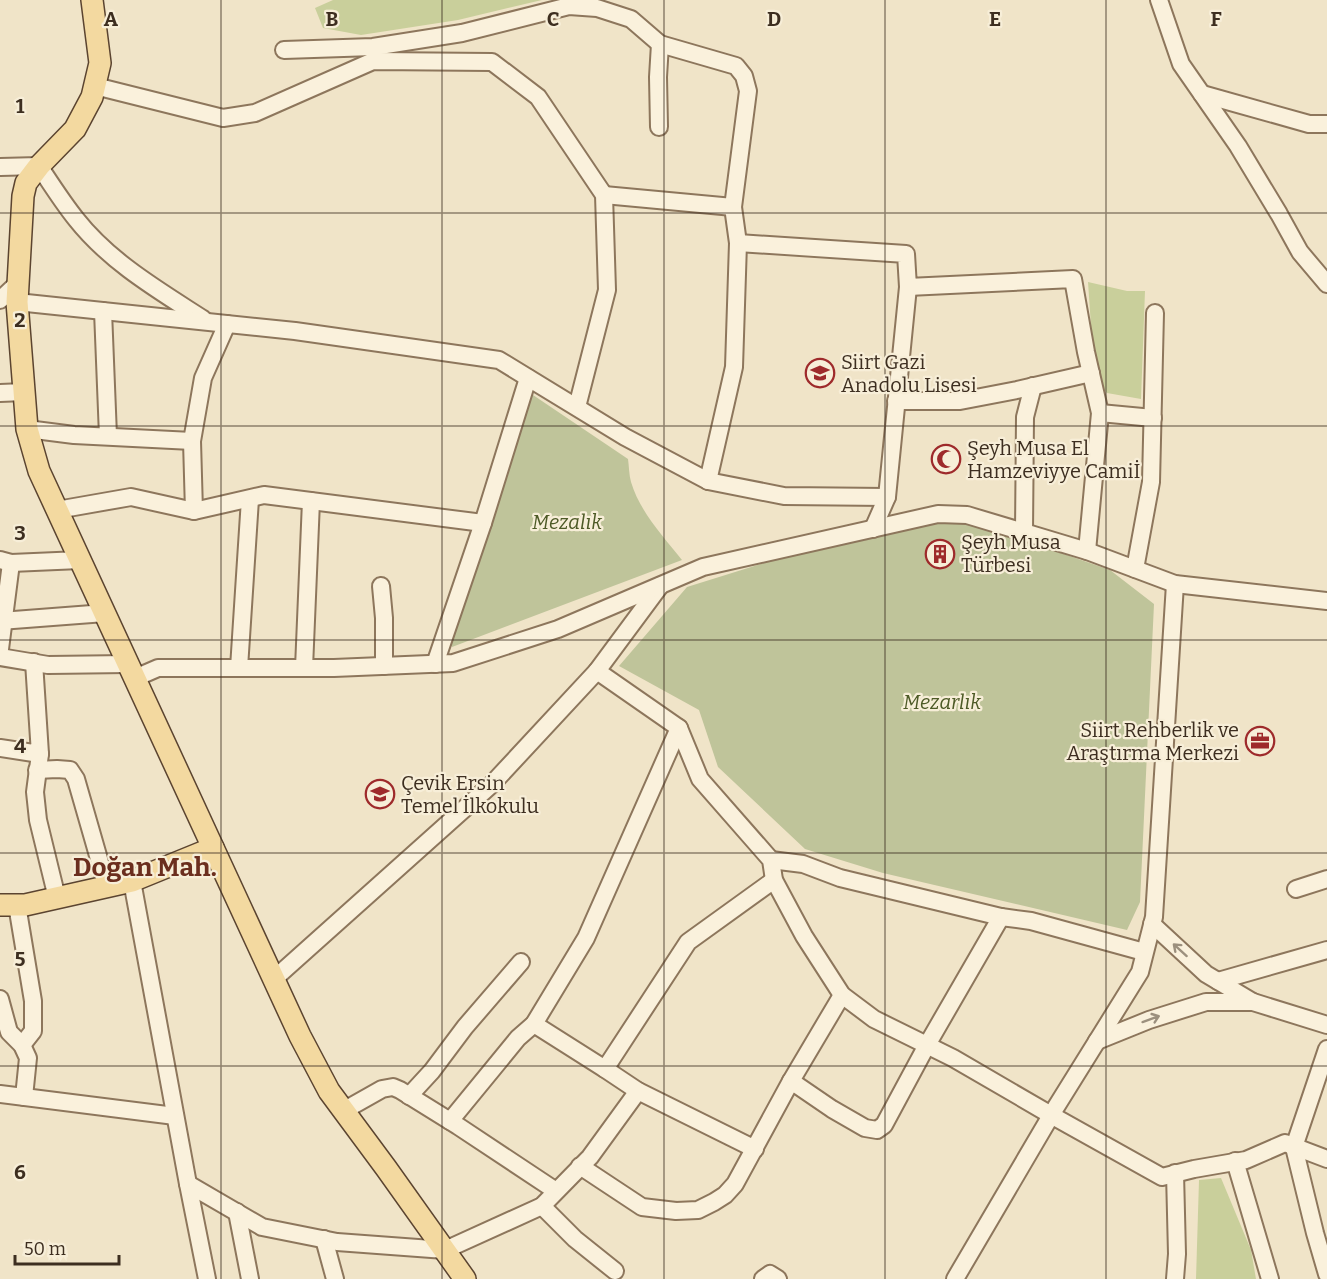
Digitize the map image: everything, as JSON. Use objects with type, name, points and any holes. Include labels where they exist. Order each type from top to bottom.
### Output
[{"type":"main road","points":[[92,0],[100,63],[92,97],[75,129],[26,183],[23,196],[12,295],[27,429],[39,471],[300,1036],[324,1082],[465,1279]]},
{"type":"main road","points":[[8,905],[25,906],[132,881],[213,848]]},
{"type":"street","points":[[1159,0],[1181,64],[1238,146],[1300,252],[1327,284]]},
{"type":"street","points":[[285,50],[373,47],[462,33],[569,6],[597,8],[632,19],[660,44],[736,66],[744,76],[748,91],[733,207],[738,243],[734,368],[708,481]]},
{"type":"street","points":[[659,127],[660,44]]},
{"type":"street","points":[[95,86],[223,118],[255,113],[373,61],[492,62],[538,97],[604,195],[607,290],[577,407]]},
{"type":"street","points":[[1202,94],[1309,124],[1327,124]]},
{"type":"street","points":[[0,167],[39,166],[77,220],[101,246],[140,279],[208,322]]},
{"type":"street","points":[[604,195],[733,207]]},
{"type":"street","points":[[738,243],[906,254],[908,287],[886,496],[873,529]]},
{"type":"street","points":[[908,287],[1073,279],[1100,413],[1087,551]]},
{"type":"street","points":[[12,295],[104,311],[295,331],[499,360],[625,437],[708,481],[784,496],[886,496]]},
{"type":"street","points":[[104,311],[108,436]]},
{"type":"street","points":[[1135,569],[1151,482],[1155,313]]},
{"type":"street","points":[[194,511],[192,441],[203,378],[227,324]]},
{"type":"street","points":[[896,401],[960,401],[1091,373]]},
{"type":"street","points":[[435,664],[483,523],[528,378]]},
{"type":"street","points":[[1024,532],[1024,417],[1034,386]]},
{"type":"street","points":[[0,393],[24,392]]},
{"type":"street","points":[[1100,413],[1153,418]]},
{"type":"street","points":[[27,429],[74,435],[192,441]]},
{"type":"street","points":[[57,510],[131,497],[194,511],[264,495],[483,523]]},
{"type":"street","points":[[238,668],[250,499]]},
{"type":"street","points":[[304,668],[311,501]]},
{"type":"street","points":[[0,657],[48,665],[132,671],[158,668],[304,668],[453,663],[558,629],[703,567],[938,514],[967,515],[1087,551],[1175,584],[1327,601]]},
{"type":"street","points":[[0,649],[5,562],[80,560]]},
{"type":"street","points":[[955,1279],[1051,1115],[1140,972],[1154,917],[1175,584]]},
{"type":"street","points":[[274,979],[492,784],[597,671],[660,585]]},
{"type":"street","points":[[381,586],[384,666]]},
{"type":"street","points":[[2,621],[105,613]]},
{"type":"street","points":[[34,663],[38,762],[34,792],[38,820],[57,898]]},
{"type":"street","points":[[597,671],[679,728],[700,779],[771,860],[774,880],[804,936],[842,994],[874,1019],[953,1058],[1161,1176],[1246,1160],[1285,1143],[1327,1159]]},
{"type":"street","points":[[450,1121],[518,1038],[534,1024],[586,938],[679,728]]},
{"type":"street","points":[[0,748],[57,769],[70,770],[76,779],[107,887]]},
{"type":"street","points":[[771,860],[803,864],[840,878],[1000,917],[1031,921],[1144,952]]},
{"type":"street","points":[[1296,889],[1327,879]]},
{"type":"street","points":[[605,1069],[688,942],[774,880]]},
{"type":"street","points":[[132,881],[207,1279]]},
{"type":"street","points":[[8,905],[33,1001],[33,1031],[22,1045]]},
{"type":"street","points":[[791,1081],[865,1128],[878,1130],[884,1125],[1000,917]]},
{"type":"street","points":[[1152,924],[1206,974],[1253,1002],[1327,1025]]},
{"type":"street","points":[[1218,981],[1327,950]]},
{"type":"street","points":[[409,1096],[521,962]]},
{"type":"street","points":[[580,1166],[642,1207],[676,1211],[698,1210],[720,1198],[735,1185],[791,1081],[842,994]]},
{"type":"street","points":[[0,999],[9,1032],[22,1045],[28,1058],[24,1097]]},
{"type":"street","points":[[1096,1041],[1149,1020],[1206,1002],[1253,1002]]},
{"type":"street","points":[[534,1024],[638,1091],[755,1149]]},
{"type":"street","points":[[1327,1050],[1294,1147],[1327,1274]]},
{"type":"street","points":[[344,1111],[382,1089],[393,1087],[450,1121],[556,1191]]},
{"type":"street","points":[[188,1184],[262,1227],[337,1242],[445,1250],[542,1206],[590,1156],[638,1091]]},
{"type":"street","points":[[0,1094],[175,1116]]},
{"type":"street","points":[[1235,1161],[1269,1279]]},
{"type":"street","points":[[1174,1279],[1177,1254],[1175,1173]]},
{"type":"street","points":[[542,1206],[575,1239],[615,1271]]},
{"type":"street","points":[[237,1212],[250,1279]]},
{"type":"street","points":[[324,1239],[335,1279]]},
{"type":"street","points":[[763,1279],[770,1274],[778,1279]]},
{"type":"green space","points":[[333,0],[542,0],[458,20],[361,35],[323,28],[315,8]]},
{"type":"green space","points":[[1088,282],[1127,291],[1145,291],[1141,399],[1107,393],[1097,380],[1094,370]]},
{"type":"green space","name":"Mezalık","points":[[533,395],[628,459],[631,482],[640,503],[682,560],[452,647],[450,641],[527,401]]},
{"type":"green space","name":"Mezarlık","points":[[962,519],[1110,570],[1154,604],[1140,902],[1127,930],[883,873],[805,849],[718,767],[699,710],[619,666],[687,587],[873,529]]},
{"type":"green space","points":[[1221,1178],[1251,1250],[1256,1279],[1196,1279],[1199,1180]]},
{"type":"place","name":"Siirt Gazi Anadolu Lisesi","points":[[820,373]]},
{"type":"place","name":"Şeyh Musa El Hamzeviyye Camiİ","points":[[946,459]]},
{"type":"place","name":"Şeyh Musa Türbesi","points":[[940,554]]},
{"type":"place","name":"Siirt Rehberlik ve Araştırma Merkezi","points":[[1260,741]]},
{"type":"place","name":"Çevik Ersin Temel İlkokulu","points":[[380,794]]},
{"type":"district","name":"Doğan Mah.","points":[[145,867]]}]
